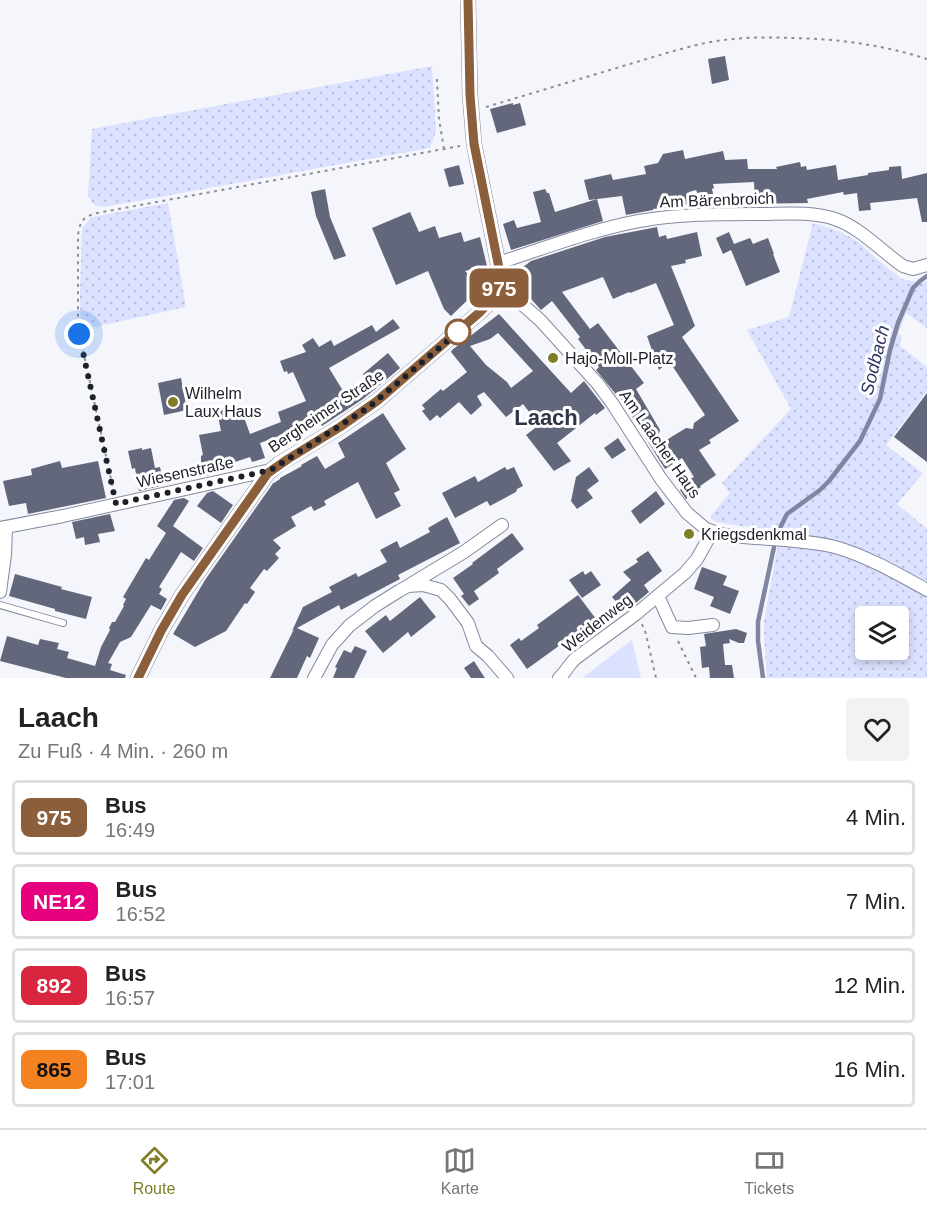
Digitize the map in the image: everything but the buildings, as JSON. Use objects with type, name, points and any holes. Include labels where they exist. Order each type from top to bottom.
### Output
[{"type":"street","points":[[468,0],[474,144],[498,262],[499,289]]},
{"type":"street","name":"Am Bärenbroich","points":[[498,262],[638,221],[682,216],[784,214],[834,219],[850,226],[903,267],[913,269],[927,265]]},
{"type":"street","name":"Bergheimer Straße","points":[[138,678],[182,595],[271,470],[345,423],[385,394],[480,312],[499,289]]},
{"type":"street","name":"Am Laacher Haus","points":[[499,289],[540,320],[598,384],[671,494],[694,520],[706,529],[737,537],[799,542],[836,548],[874,562],[927,590]]},
{"type":"street","name":"Wiesenstraße","points":[[3,527],[271,470]]},
{"type":"street","points":[[314,678],[340,634],[375,606],[464,552],[502,525]]},
{"type":"street","points":[[0,592],[5,555],[3,527]]},
{"type":"street","name":"Weidenweg","points":[[559,678],[576,658],[658,597],[690,567],[712,532]]},
{"type":"street","points":[[408,586],[428,586],[444,593],[468,623],[476,646],[507,678]]},
{"type":"street","name":"Weidenweg","points":[[658,597],[672,627]]},
{"type":"street","points":[[672,627],[713,625]]},
{"type":"lane","points":[[0,605],[63,623]]},
{"type":"path","points":[[471,111],[670,52],[732,39],[765,37],[847,41],[892,49],[927,59]]},
{"type":"path","points":[[437,80],[439,119],[444,149]]},
{"type":"path","points":[[116,504],[78,324],[78,232],[84,218],[97,213],[474,144]]},
{"type":"path","points":[[636,614],[646,634],[656,678]]},
{"type":"path","points":[[672,627],[696,678]]},
{"type":"shaded area","points":[[432,66],[436,132],[430,148],[104,207],[94,205],[88,196],[92,129]]},
{"type":"shaded area","points":[[168,203],[186,307],[81,330],[82,228],[92,217]]},
{"type":"shaded area","points":[[813,223],[839,231],[857,241],[902,279],[923,283],[927,281],[927,328],[906,313],[898,334],[902,336],[900,346],[927,367],[927,391],[886,445],[923,473],[897,504],[927,529],[927,581],[841,544],[716,522],[710,517],[730,493],[722,483],[791,409],[747,330],[789,317]]},
{"type":"shaded area","points":[[778,544],[814,547],[854,557],[927,595],[927,678],[767,678],[764,621]]},
{"type":"shaded area","points":[[632,640],[641,678],[582,678]]},
{"type":"waterway","name":"Sodbach","points":[[778,532],[787,514],[820,490],[860,441],[880,399],[898,323],[913,288],[927,276]]},
{"type":"waterway","name":"Sodbach","points":[[763,678],[758,622],[774,547]]},
{"type":"bus line","name":"975","points":[[138,678],[182,595],[268,473],[377,401],[480,312],[498,292],[500,273],[474,144],[470,95],[468,0]]},
{"type":"place","name":"Hajo-Moll-Platz","points":[[553,358]]},
{"type":"place","name":"Wilhelm Laux Haus","points":[[173,402]]},
{"type":"place","name":"Kriegsdenkmal","points":[[689,534]]},
{"type":"district","name":"Laach","points":[[546,417]]},
{"type":"route","points":[[79,334],[116,504],[271,470],[369,407],[458,332]]}]
